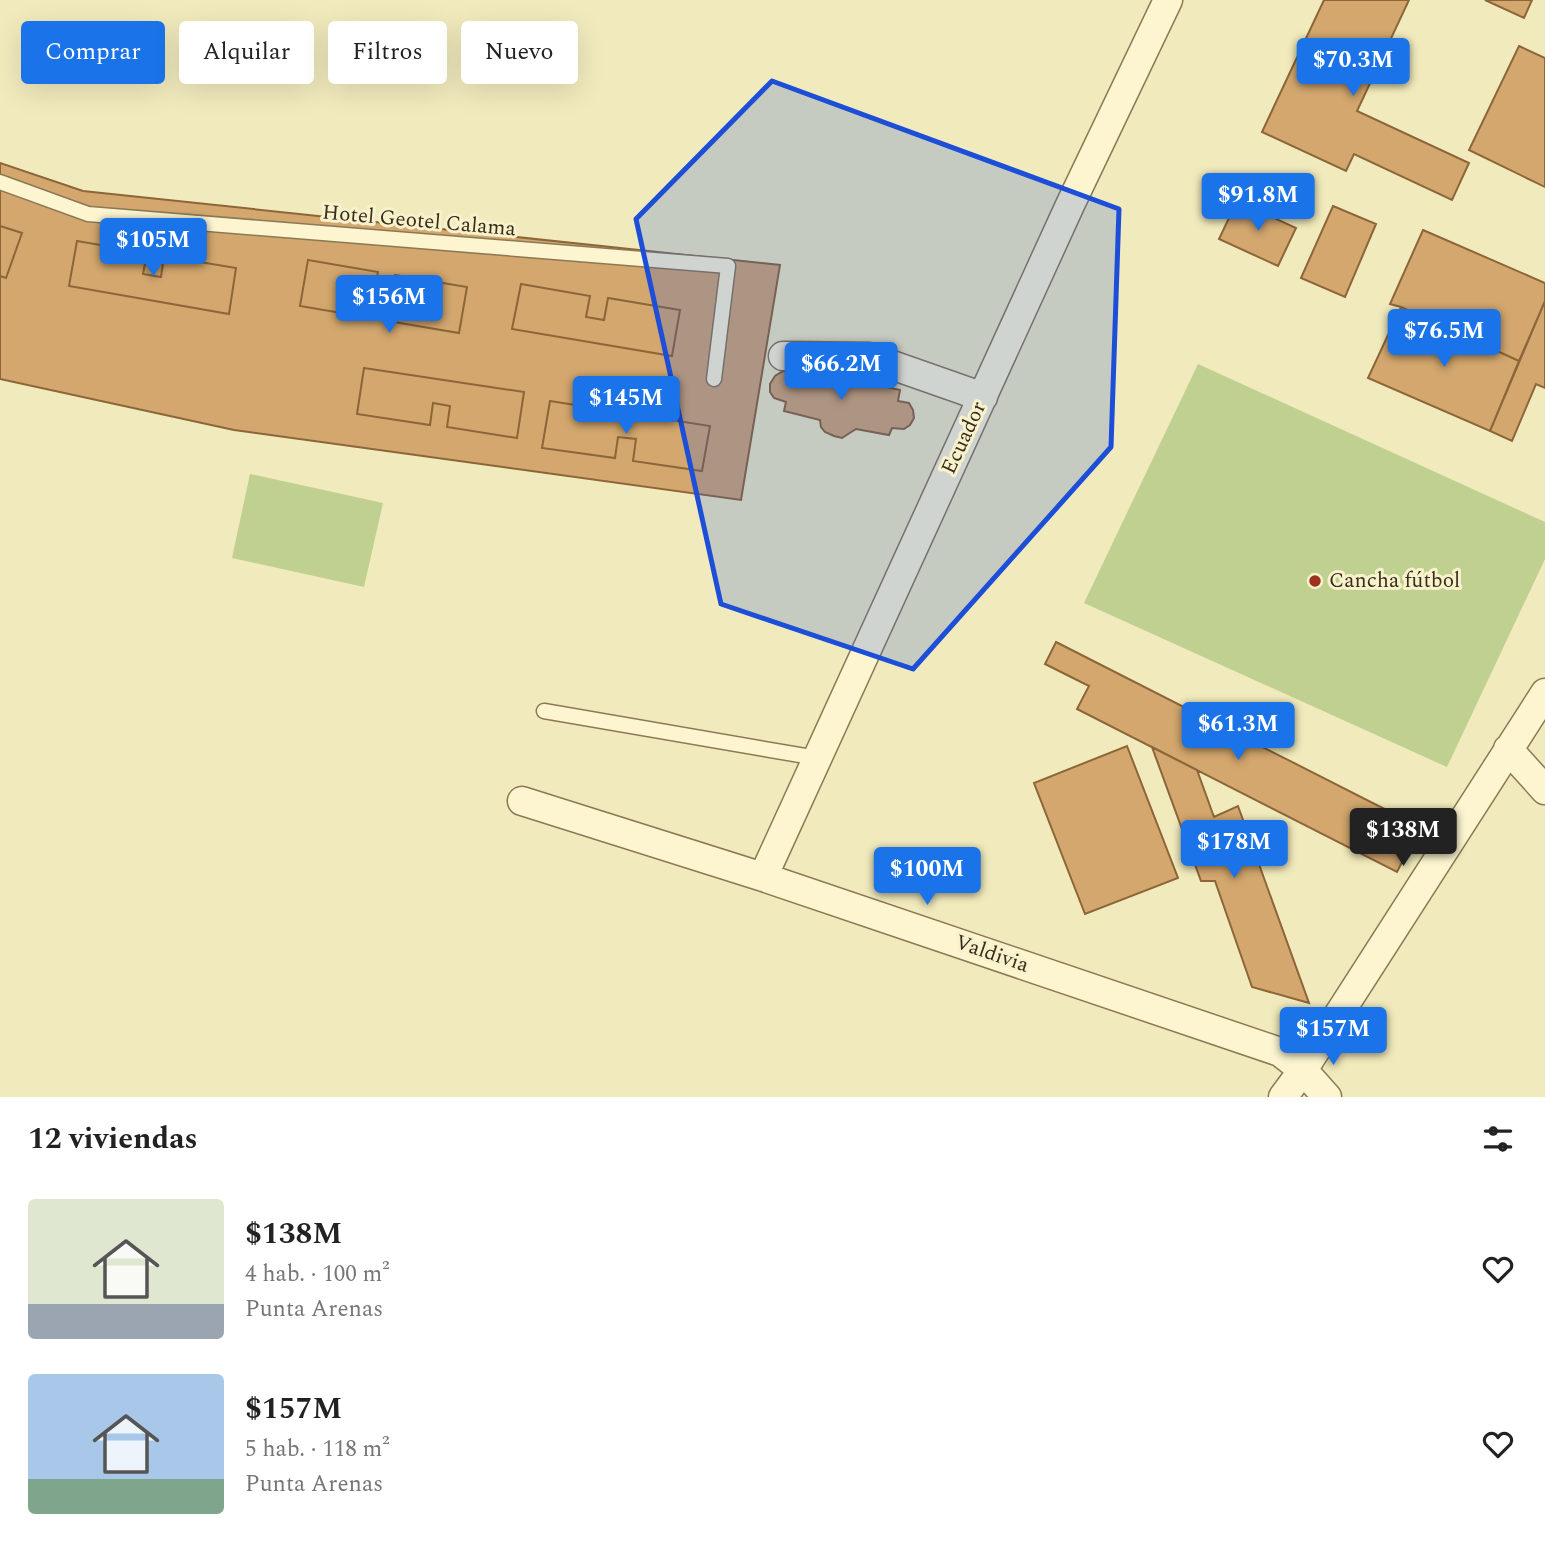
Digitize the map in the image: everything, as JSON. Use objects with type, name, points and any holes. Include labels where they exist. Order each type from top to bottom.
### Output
[{"type":"street","name":"Ecuador","points":[[763,877],[1070,205],[1168,0]]},
{"type":"street","points":[[783,356],[869,357],[983,397]]},
{"type":"street","points":[[1283,1097],[1545,693]]},
{"type":"street","points":[[1508,750],[1545,790]]},
{"type":"street","name":"Valdivia","points":[[522,801],[763,877],[1280,1052],[1303,1070],[1327,1097]]},
{"type":"lane","name":"Hotel Geotel Calama","points":[[0,182],[88,214],[728,267],[714,379]]},
{"type":"lane","points":[[544,711],[817,758]]},
{"type":"highlighted area","points":[[772,81],[1119,209],[1111,447],[913,669],[721,604],[636,219]]},
{"type":"green space","name":"Cancha fútbol","points":[[1198,364],[1545,522],[1545,559],[1447,767],[1084,603]]},
{"type":"green space","points":[[250,474],[383,503],[364,587],[232,558]]},
{"type":"building","points":[[1324,0],[1409,0],[1357,111],[1469,163],[1452,200],[1354,154],[1346,171],[1262,132]]},
{"type":"building","points":[[1485,0],[1532,0],[1524,18]]},
{"type":"building","points":[[1519,46],[1545,58],[1545,187],[1469,150]]},
{"type":"building","points":[[0,163],[83,191],[780,265],[741,500],[234,430],[0,379]]},
{"type":"building","points":[[1237,201],[1296,228],[1278,266],[1219,239]]},
{"type":"building","points":[[1333,206],[1376,224],[1345,297],[1301,278]]},
{"type":"building","points":[[0,226],[22,233],[6,278],[0,276]]},
{"type":"building","points":[[1423,230],[1545,283],[1545,301],[1519,361],[1390,304]]},
{"type":"building","points":[[77,241],[147,253],[143,274],[161,277],[164,256],[236,268],[229,314],[69,286]]},
{"type":"building","points":[[308,260],[378,272],[374,293],[392,296],[395,275],[467,287],[459,333],[300,306]]},
{"type":"building","points":[[521,284],[590,296],[586,317],[604,320],[608,298],[680,310],[672,356],[512,329]]},
{"type":"building","points":[[1545,301],[1545,388],[1536,384],[1512,441],[1490,431]]},
{"type":"building","points":[[1401,307],[1519,361],[1490,431],[1368,378]]},
{"type":"building","points":[[794,366],[900,390],[898,401],[909,403],[914,418],[904,429],[892,428],[889,435],[856,429],[842,438],[834,436],[825,432],[820,420],[784,411],[786,402],[774,398],[770,392],[770,384],[775,376],[783,371],[792,373]]},
{"type":"building","points":[[364,368],[524,392],[517,438],[447,427],[450,406],[433,403],[430,425],[357,414]]},
{"type":"building","points":[[550,401],[710,426],[702,471],[633,461],[636,439],[618,437],[615,458],[542,448]]},
{"type":"building","points":[[1056,642],[1420,827],[1397,872],[1077,709],[1089,686],[1045,664]]},
{"type":"building","points":[[1127,746],[1178,878],[1085,914],[1034,783]]},
{"type":"building","points":[[1152,747],[1197,770],[1214,817],[1238,806],[1309,1003],[1252,987],[1215,881],[1201,881]]},
{"type":"place","name":"Cancha fútbol","points":[[1315,581]]}]
